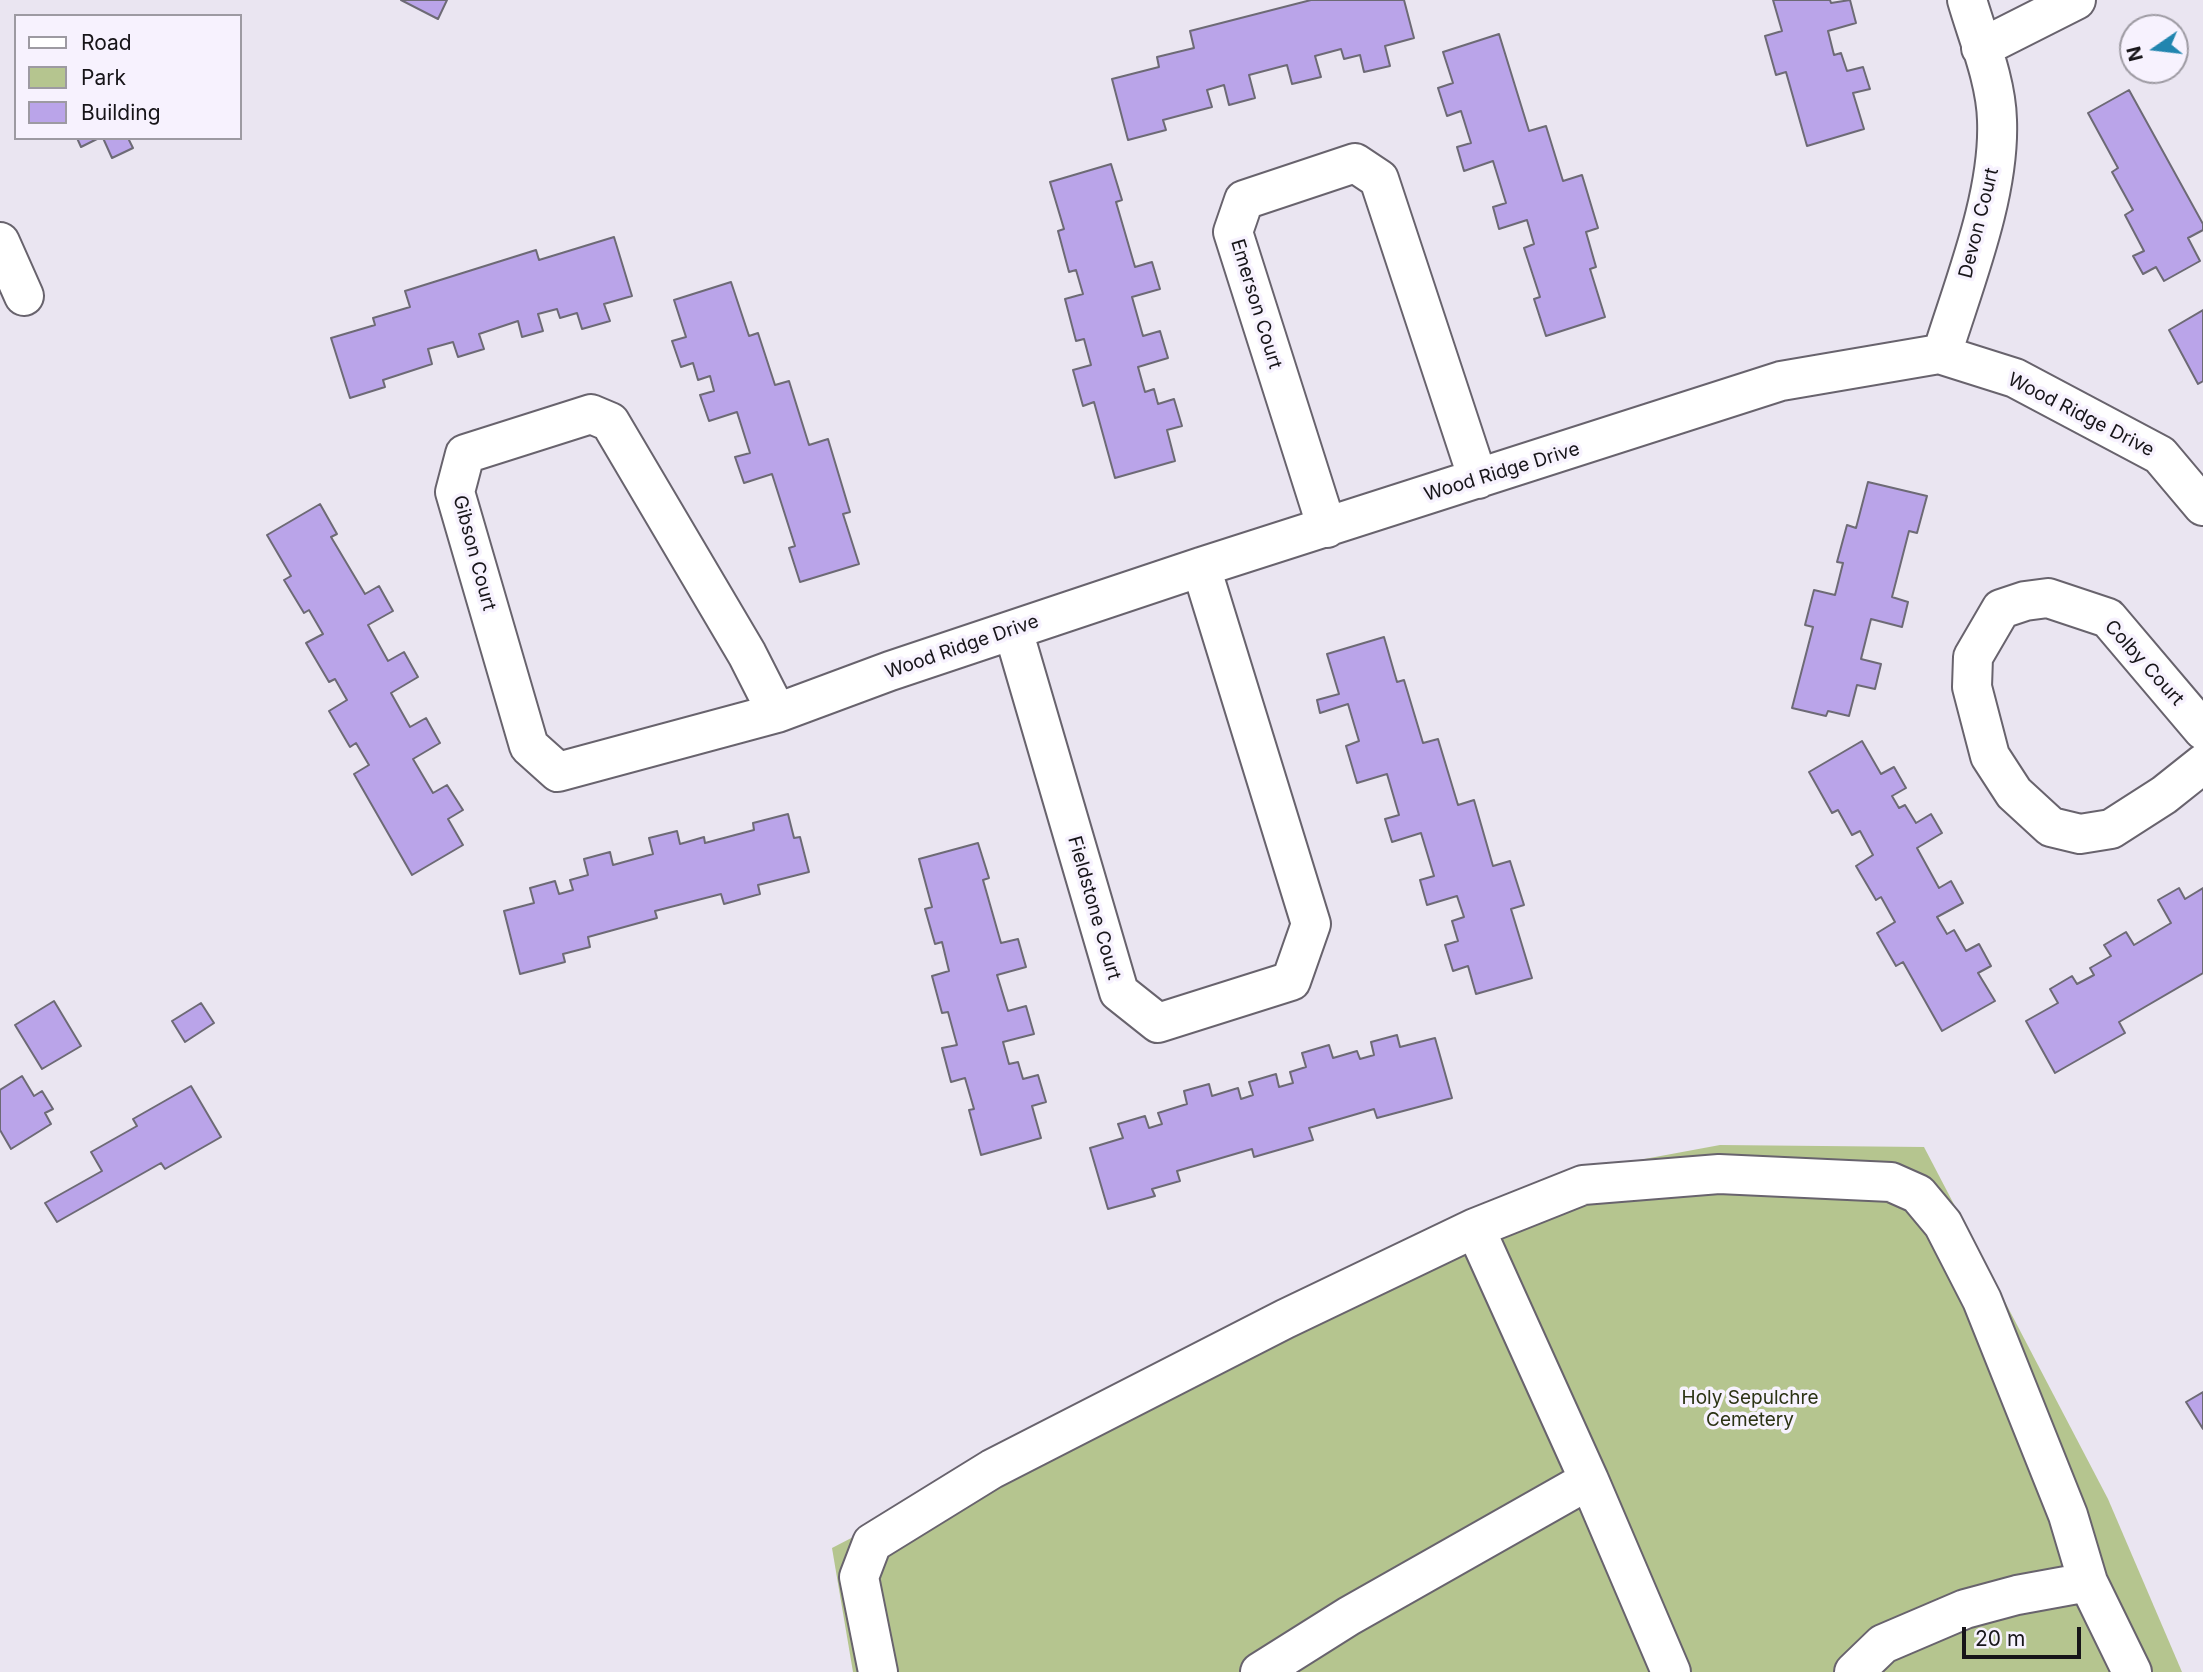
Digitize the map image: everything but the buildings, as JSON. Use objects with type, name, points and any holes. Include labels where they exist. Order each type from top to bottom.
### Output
[{"type":"street","name":"Devon Court","points":[[1942,354],[1993,175],[1997,119],[1967,0]]},
{"type":"street","points":[[1981,48],[2076,0]]},
{"type":"street","name":"Emerson Court","points":[[1327,528],[1233,232],[1244,200],[1355,163],[1378,179],[1478,479]]},
{"type":"street","points":[[0,242],[24,296]]},
{"type":"street","name":"Wood Ridge Drive","points":[[777,713],[1200,567],[1782,381],[1942,354],[2015,378],[2160,455],[2203,506]]},
{"type":"street","name":"Gibson Court","points":[[592,414],[610,422],[747,654],[777,713],[558,772],[529,746],[455,492],[465,454],[592,414]]},
{"type":"street","name":"Fieldstone Court","points":[[1013,630],[1119,992],[1158,1023],[1291,981],[1311,924],[1200,567]]},
{"type":"street","name":"Colby Court","points":[[2203,730],[2108,618],[2048,598],[2025,601],[2001,609],[1973,657],[1972,687],[1990,756],[2014,793],[2051,827],[2080,834],[2111,829],[2164,795],[2203,764]]},
{"type":"street","points":[[878,1672],[859,1577],[872,1543],[992,1469],[1285,1319],[1475,1228],[1583,1185],[1706,1175],[1891,1182],[1918,1194],[1944,1224],[1982,1300],[2054,1479],[2088,1582],[2132,1672]]},
{"type":"street","points":[[1475,1228],[1589,1480],[1671,1672]]},
{"type":"street","points":[[1259,1672],[1361,1609],[1589,1480]]},
{"type":"street","points":[[1854,1672],[1883,1644],[1965,1609],[2017,1595],[2088,1582]]},
{"type":"green space","name":"Holy Sepulchre Cemetery","points":[[1720,1145],[1924,1147],[2108,1499],[2182,1672],[853,1672],[832,1548],[1547,1177]]}]
